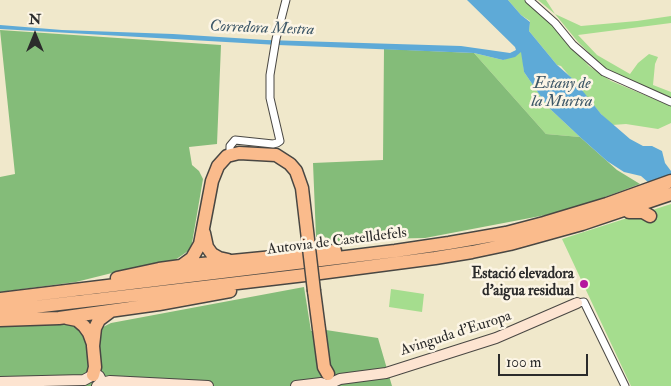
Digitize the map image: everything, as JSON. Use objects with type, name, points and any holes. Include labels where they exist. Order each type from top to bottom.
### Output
[{"type":"highway","points":[[182,266],[192,258],[197,250],[204,230],[215,172],[223,158],[239,152],[266,153],[276,155],[290,164],[296,171],[302,188],[326,377]]},
{"type":"highway","name":"Autovia de Castelldefels","points":[[0,311],[305,275],[472,252],[546,234],[614,214],[663,194],[671,181]]},
{"type":"highway","name":"Autovia de Castelldefels","points":[[0,299],[378,254],[449,243],[506,233],[663,194]]},
{"type":"highway","points":[[204,230],[205,242],[212,254],[219,258],[233,260]]},
{"type":"highway","points":[[63,292],[141,272],[182,266],[321,252],[449,243]]},
{"type":"highway","points":[[59,318],[183,300],[272,284],[305,275]]},
{"type":"highway","points":[[93,346],[96,324],[111,311]]},
{"type":"highway","points":[[0,320],[71,318],[84,326],[89,333],[93,346],[97,381]]},
{"type":"street","points":[[230,154],[230,146],[235,140],[240,139],[273,144],[280,141],[270,98],[270,74],[286,0]]},
{"type":"street","points":[[529,0],[604,72],[671,102]]},
{"type":"street","points":[[577,303],[584,302],[625,386]]},
{"type":"street","name":"Avinguda d'Europa","points":[[296,386],[307,385],[326,377],[386,373],[496,338],[577,303]]},
{"type":"street","points":[[0,382],[78,380],[208,386]]},
{"type":"green space","points":[[508,0],[525,0],[549,21],[589,66],[611,81],[671,106],[671,123],[658,129],[626,124],[612,125],[561,66],[557,65],[529,31],[530,21],[521,15]]},
{"type":"green space","points":[[538,0],[546,0],[555,14]]},
{"type":"green space","points":[[555,14],[581,26],[671,16],[671,23],[578,35],[597,55],[630,74],[638,63],[649,54],[658,57],[655,64],[653,85],[671,92],[671,98],[604,68],[578,42]]},
{"type":"green space","points":[[0,30],[221,45],[217,144],[189,147],[192,165],[199,171],[203,179],[191,249],[175,260],[132,268],[76,282],[0,292],[0,177],[15,174]]},
{"type":"green space","points":[[384,49],[474,53],[546,134],[580,137],[617,170],[640,184],[551,214],[425,238],[329,242],[324,236],[316,237],[313,163],[383,160]]},
{"type":"green space","points":[[522,51],[524,72],[548,107],[580,137],[546,134],[474,53],[503,60]]},
{"type":"green space","points":[[671,204],[671,386],[631,386],[562,239]]},
{"type":"green space","points":[[304,287],[311,331],[326,330],[378,338],[392,386],[22,386],[18,376],[0,376],[0,324],[76,323],[85,336],[111,323]]},
{"type":"green space","points":[[391,289],[424,294],[422,312],[389,307]]},
{"type":"water","name":"Estany de la Murtra","points":[[467,0],[508,0],[530,22],[529,31],[557,65],[574,80],[601,114],[630,139],[643,146],[652,146],[662,151],[665,163],[671,171],[671,190],[649,183],[641,176],[624,172],[607,161],[580,137],[548,107],[524,72],[521,52],[515,57],[503,60],[474,53],[278,45],[0,29],[0,25],[62,30],[266,40],[461,46],[510,53],[516,50]]},
{"type":"place","name":"Estació elevadora d'aigua residual","points":[[584,284]]},
{"type":"water label","name":"Corredora Mestra","points":[[262,29]]}]
